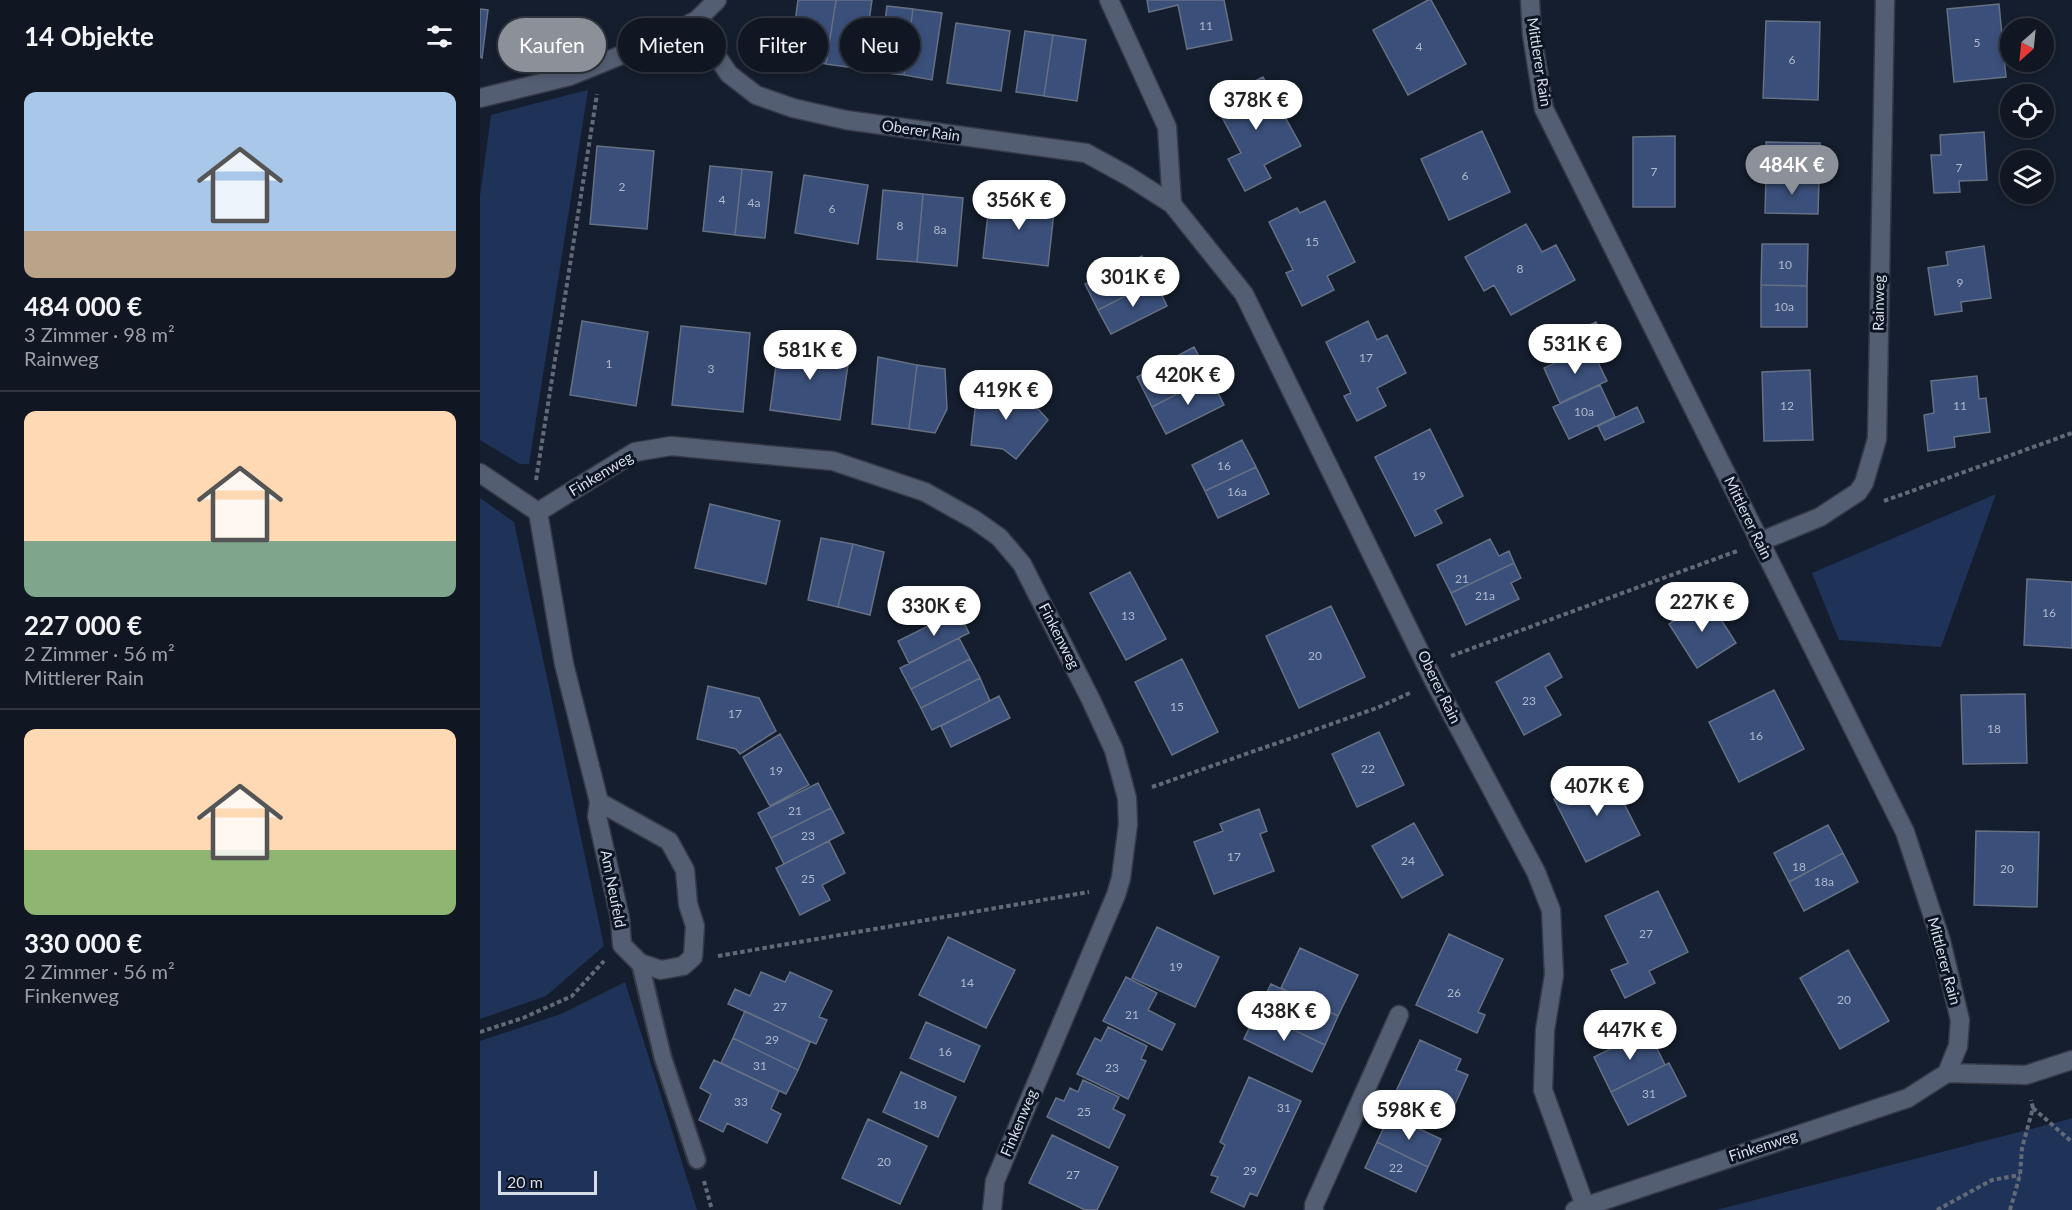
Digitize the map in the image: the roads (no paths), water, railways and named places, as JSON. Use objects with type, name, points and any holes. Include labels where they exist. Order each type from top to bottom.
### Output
[{"type":"street","points":[[699,18],[717,0]]},
{"type":"street","points":[[1109,0],[1167,127],[1172,204]]},
{"type":"street","name":"Mittlerer Rain","points":[[1530,0],[1532,35],[1544,109],[1905,832],[1941,940],[1960,1020],[1958,1046],[1947,1073]]},
{"type":"street","name":"Rainweg","points":[[1760,542],[1820,517],[1858,492],[1864,483],[1877,439],[1885,0]]},
{"type":"street","points":[[480,98],[570,76],[618,56]]},
{"type":"street","name":"Oberer Rain","points":[[726,70],[756,95],[793,108],[846,120],[1086,153],[1172,204],[1244,294],[1434,681],[1536,872],[1551,910],[1554,975],[1545,1030],[1543,1090],[1580,1208]]},
{"type":"street","name":"Finkenweg","points":[[535,510],[634,452],[652,449],[671,446],[833,461],[925,492],[975,520],[999,537],[1022,564],[1092,700],[1114,750],[1126,798],[1128,824],[1121,878],[1116,895],[995,1180],[992,1210]]},
{"type":"street","points":[[480,473],[535,510]]},
{"type":"street","name":"Am Neufeld","points":[[535,510],[564,664],[599,802],[597,816],[620,918],[622,945],[640,963]]},
{"type":"street","points":[[599,802],[669,841],[685,870],[688,904],[694,926],[693,957],[683,966],[661,970],[640,963]]},
{"type":"street","points":[[1314,1210],[1314,1205],[1398,1015]]},
{"type":"street","points":[[1947,1073],[2026,1075],[2072,1060]]},
{"type":"street","name":"Finkenweg","points":[[1580,1208],[1908,1098],[1947,1073]]},
{"type":"lane","points":[[640,963],[663,1058],[698,1160]]}]
